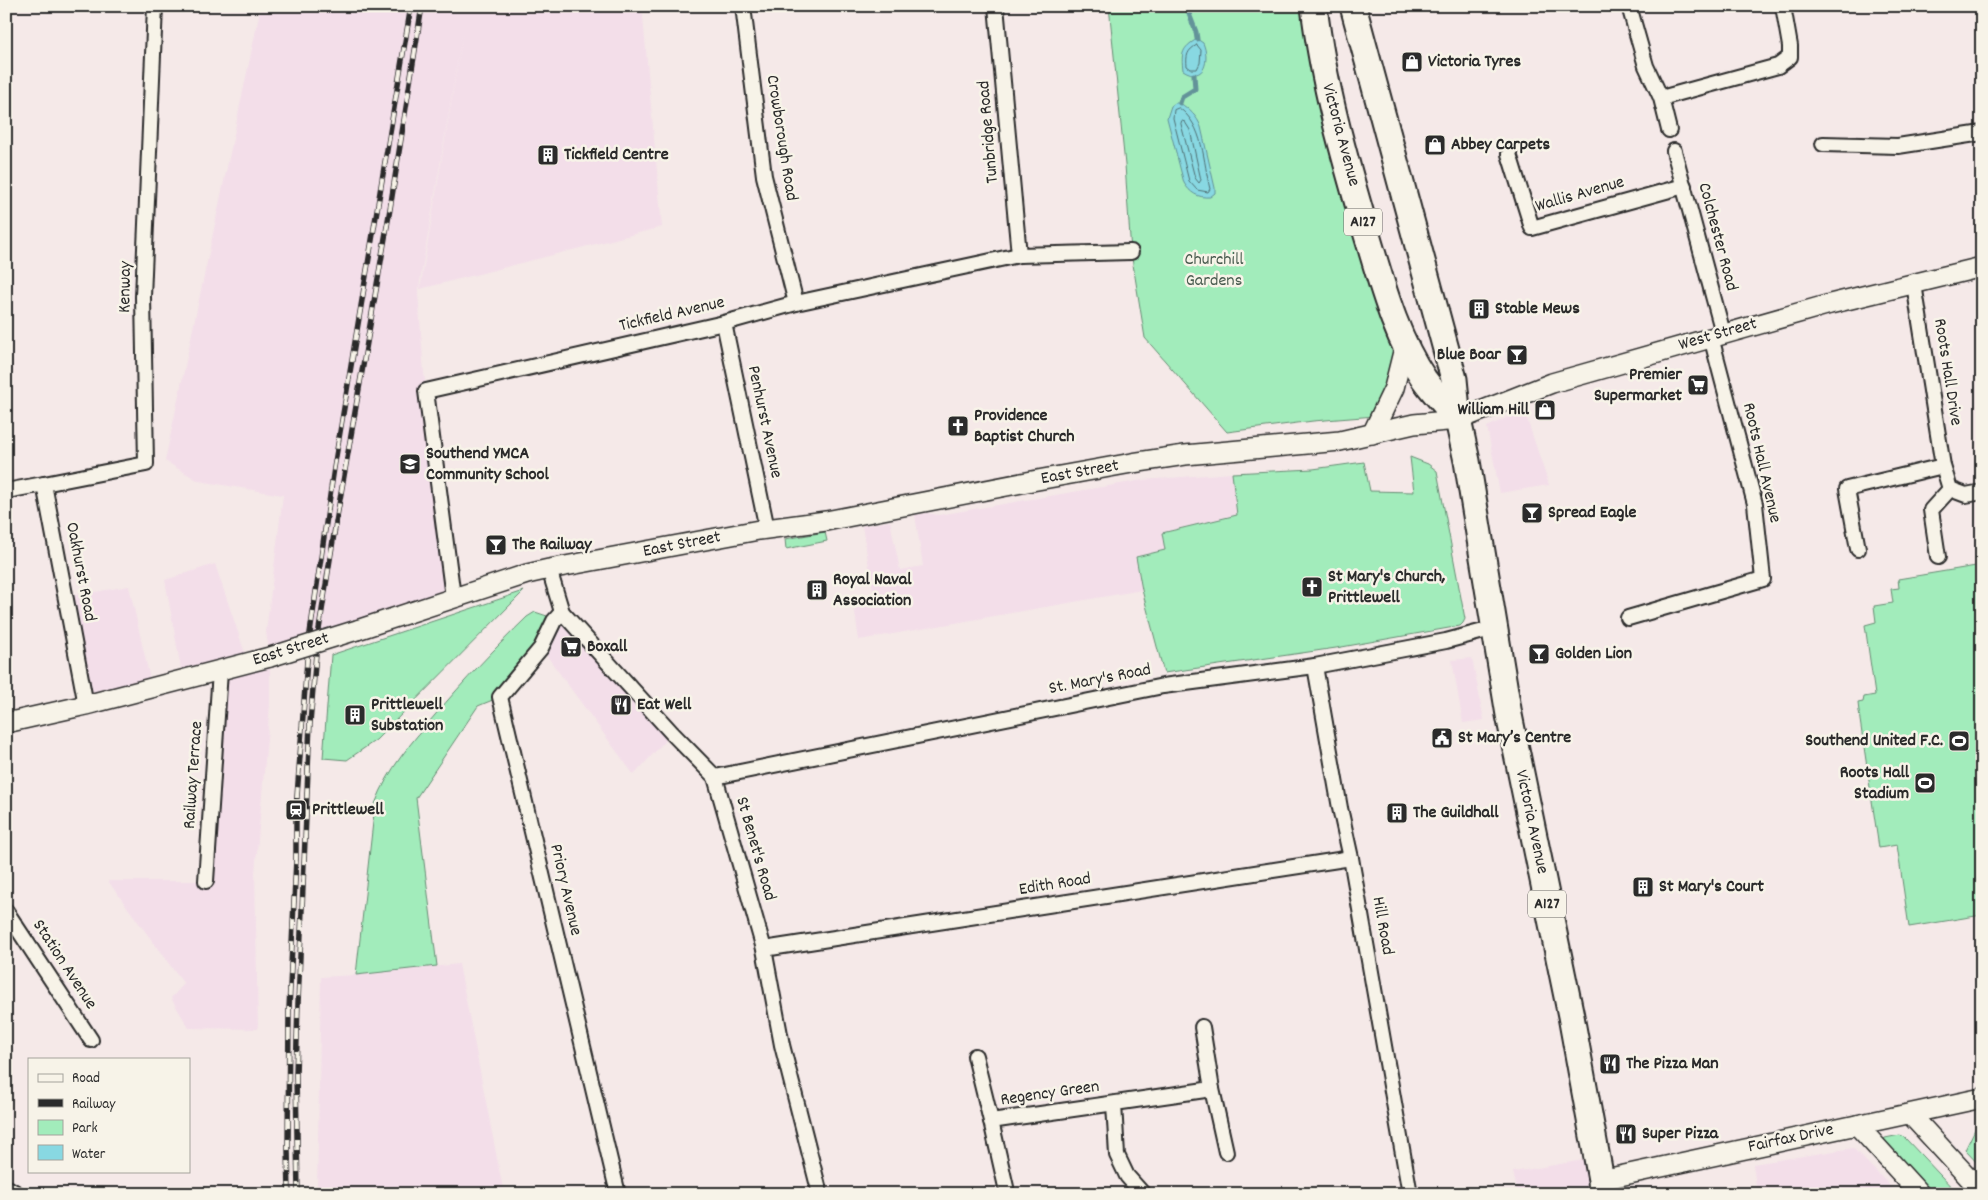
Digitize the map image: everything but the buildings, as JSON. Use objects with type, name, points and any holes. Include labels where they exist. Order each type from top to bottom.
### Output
[{"type":"highway","name":"Victoria Avenue","points":[[1314,6],[1319,49],[1332,111],[1388,307],[1424,379],[1458,420]]},
{"type":"highway","name":"Victoria Avenue","points":[[1353,6],[1451,368],[1458,420],[1469,470],[1509,715],[1571,1016],[1601,1187]]},
{"type":"main road","name":"West Street","points":[[1458,420],[1552,382],[1830,304],[1982,267]]},
{"type":"main road","points":[[1372,434],[1394,388],[1405,344]]},
{"type":"main road","name":"East Street","points":[[6,723],[86,705],[270,657],[453,597],[549,569],[767,529],[826,521],[1032,481],[1168,458],[1331,442],[1414,424],[1458,420]]},
{"type":"main road","name":"Fairfax Drive","points":[[1601,1187],[1857,1125],[1982,1098]]},
{"type":"main road","points":[[1936,1142],[1936,1127],[1939,1119],[1949,1106]]},
{"type":"main road","points":[[1910,1114],[1982,1192]]},
{"type":"main road","points":[[1857,1125],[1920,1194]]},
{"type":"street","name":"Kenway","points":[[44,484],[146,464],[144,297],[155,6]]},
{"type":"street","name":"Crowborough Road","points":[[743,6],[764,176],[796,303]]},
{"type":"street","name":"Tunbridge Road","points":[[996,6],[1019,255]]},
{"type":"street","points":[[1630,6],[1646,66],[1661,98],[1669,130]]},
{"type":"street","points":[[1661,98],[1778,66],[1790,57],[1783,6]]},
{"type":"street","points":[[1823,144],[1898,146],[1982,133]]},
{"type":"street","name":"Colchester Road","points":[[1674,151],[1684,186],[1717,335]]},
{"type":"street","name":"Wallis Avenue","points":[[1510,154],[1532,228],[1684,186]]},
{"type":"street","name":"Tickfield Avenue","points":[[453,597],[426,390],[724,323],[796,303],[1019,255],[1131,252]]},
{"type":"street","name":"Roots Hall Drive","points":[[1914,284],[1943,466],[1950,489]]},
{"type":"street","name":"Penhurst Avenue","points":[[724,323],[767,529]]},
{"type":"street","name":"Roots Hall Avenue","points":[[1628,618],[1763,580],[1755,504],[1717,335]]},
{"type":"street","points":[[1858,549],[1847,489],[1943,466]]},
{"type":"street","points":[[6,491],[44,484]]},
{"type":"street","name":"Oakhurst Road","points":[[44,484],[86,705]]},
{"type":"street","points":[[1938,558],[1931,510],[1950,489],[1966,495],[1982,492]]},
{"type":"street","name":"St Benet's Road","points":[[549,569],[562,612],[715,777],[764,949],[782,1045],[820,1194]]},
{"type":"street","name":"Priory Avenue","points":[[562,612],[554,621],[540,648],[500,697],[618,1194]]},
{"type":"street","name":"St. Mary's Road","points":[[715,777],[1163,686],[1315,666],[1446,641],[1495,628]]},
{"type":"street","name":"Hill Road","points":[[1315,666],[1410,1194]]},
{"type":"street","name":"Railway Terrace","points":[[206,881],[220,671]]},
{"type":"street","name":"Edith Road","points":[[764,949],[1351,858]]},
{"type":"street","name":"Station Avenue","points":[[6,911],[91,1040]]},
{"type":"street","points":[[1202,1027],[1212,1089],[1226,1152]]},
{"type":"street","name":"Regency Green","points":[[975,1056],[1006,1187]]},
{"type":"street","name":"Regency Green","points":[[991,1121],[1212,1089]]},
{"type":"street","name":"Regency Green","points":[[1114,1104],[1117,1155],[1127,1176],[1143,1194]]},
{"type":"street","points":[[6,1187],[18,1194]]},
{"type":"shaded area","points":[[261,6],[642,6],[662,227],[420,289],[463,31],[418,293],[424,373],[453,597],[270,657],[266,632],[283,495],[199,481],[165,461]]},
{"type":"shaded area","points":[[1524,410],[1549,485],[1500,493],[1487,427]]},
{"type":"shaded area","points":[[1232,473],[1237,515],[1162,533],[1165,550],[1136,557],[1142,590],[859,640],[853,599],[874,595],[862,526],[890,521],[900,570],[923,566],[915,515],[927,513],[939,515],[1143,480]]},
{"type":"shaded area","points":[[215,564],[248,662],[270,657],[270,705],[255,873],[258,1029],[189,1028],[171,998],[184,984],[108,881],[205,881],[220,671],[183,680],[165,580]]},
{"type":"shaded area","points":[[129,586],[152,688],[86,705],[66,597]]},
{"type":"shaded area","points":[[562,612],[672,733],[634,775],[541,648]]},
{"type":"shaded area","points":[[1472,658],[1484,720],[1463,723],[1452,660]]},
{"type":"shaded area","points":[[459,964],[504,1194],[317,1194],[321,977]]},
{"type":"shaded area","points":[[1853,1148],[1898,1194],[1757,1194],[1753,1164]]},
{"type":"shaded area","points":[[1589,1159],[1592,1194],[1518,1194],[1513,1172]]},
{"type":"green space","name":"Churchill Gardens","points":[[1109,6],[1316,6],[1405,344],[1375,416],[1313,421],[1227,432],[1145,338],[1131,252],[1125,165]]},
{"type":"green space","points":[[1410,457],[1428,464],[1437,471],[1465,619],[1460,626],[1336,648],[1164,673],[1142,590],[1136,557],[1165,550],[1162,533],[1237,515],[1232,473],[1313,469],[1364,462],[1370,491],[1414,492]]},
{"type":"green space","points":[[825,532],[827,541],[786,549],[785,539]]},
{"type":"green space","name":"Roots Hall Stadium","points":[[1982,565],[1982,915],[1909,927],[1897,845],[1879,848],[1860,720],[1858,703],[1863,702],[1864,697],[1875,695],[1865,625],[1876,622],[1874,606],[1893,603],[1891,589],[1899,588],[1898,579]]},
{"type":"green space","points":[[524,591],[376,740],[347,760],[323,758],[331,655]]},
{"type":"green space","points":[[535,612],[547,616],[541,648],[500,697],[478,706],[416,798],[437,966],[356,975],[375,804],[381,791],[401,757],[435,715],[491,653],[527,617]]},
{"type":"green space","points":[[1982,1122],[1982,1168],[1965,1150],[1978,1123]]},
{"type":"green space","points":[[1900,1135],[1958,1194],[1928,1194],[1880,1144],[1885,1138]]},
{"type":"water","points":[[1197,39],[1203,43],[1206,62],[1201,72],[1190,74],[1183,70],[1182,59],[1185,48]]},
{"type":"water","points":[[1175,103],[1180,103],[1190,110],[1201,127],[1215,188],[1215,193],[1210,197],[1202,197],[1195,194],[1184,183],[1167,118],[1171,106]]},
{"type":"waterway","points":[[1186,6],[1197,39]]},
{"type":"waterway","points":[[1180,103],[1182,97],[1195,89],[1194,75]]},
{"type":"railway","points":[[289,1194],[289,1009],[296,859],[296,810],[308,647],[334,468],[411,6]]},
{"type":"railway","points":[[298,1194],[296,1075],[298,1003],[310,723],[317,642],[422,6]]},
{"type":"place","name":"Victoria Tyres","points":[[1412,62]]},
{"type":"place","name":"Abbey Carpets","points":[[1435,145]]},
{"type":"place","name":"Tickfield Centre","points":[[548,155]]},
{"type":"place","name":"Stable Mews","points":[[1479,309]]},
{"type":"place","name":"Blue Boar","points":[[1517,355]]},
{"type":"place","name":"Premier Supermarket","points":[[1698,385]]},
{"type":"place","name":"William Hill","points":[[1545,410]]},
{"type":"place","name":"Providence Baptist Church","points":[[958,426]]},
{"type":"place","name":"Southend YMCA Community School","points":[[410,464]]},
{"type":"place","name":"Spread Eagle","points":[[1532,513]]},
{"type":"place","name":"The Railway","points":[[496,545]]},
{"type":"place","name":"St Mary's Church, Prittlewell","points":[[1312,587]]},
{"type":"place","name":"Royal Naval Association","points":[[817,590]]},
{"type":"place","name":"Boxall","points":[[571,647]]},
{"type":"place","name":"Golden Lion","points":[[1539,654]]},
{"type":"place","name":"Eat Well","points":[[621,705]]},
{"type":"place","name":"Prittlewell Substation","points":[[355,715]]},
{"type":"place","name":"St Mary’s Centre","points":[[1442,738]]},
{"type":"place","name":"Southend United F.C.","points":[[1959,741]]},
{"type":"place","name":"Roots Hall Stadium","points":[[1925,783]]},
{"type":"place","name":"Prittlewell","points":[[296,810]]},
{"type":"place","name":"The Guildhall","points":[[1397,813]]},
{"type":"place","name":"St Mary's Court","points":[[1643,887]]},
{"type":"place","name":"The Pizza Man","points":[[1610,1064]]},
{"type":"place","name":"Super Pizza","points":[[1626,1134]]}]
